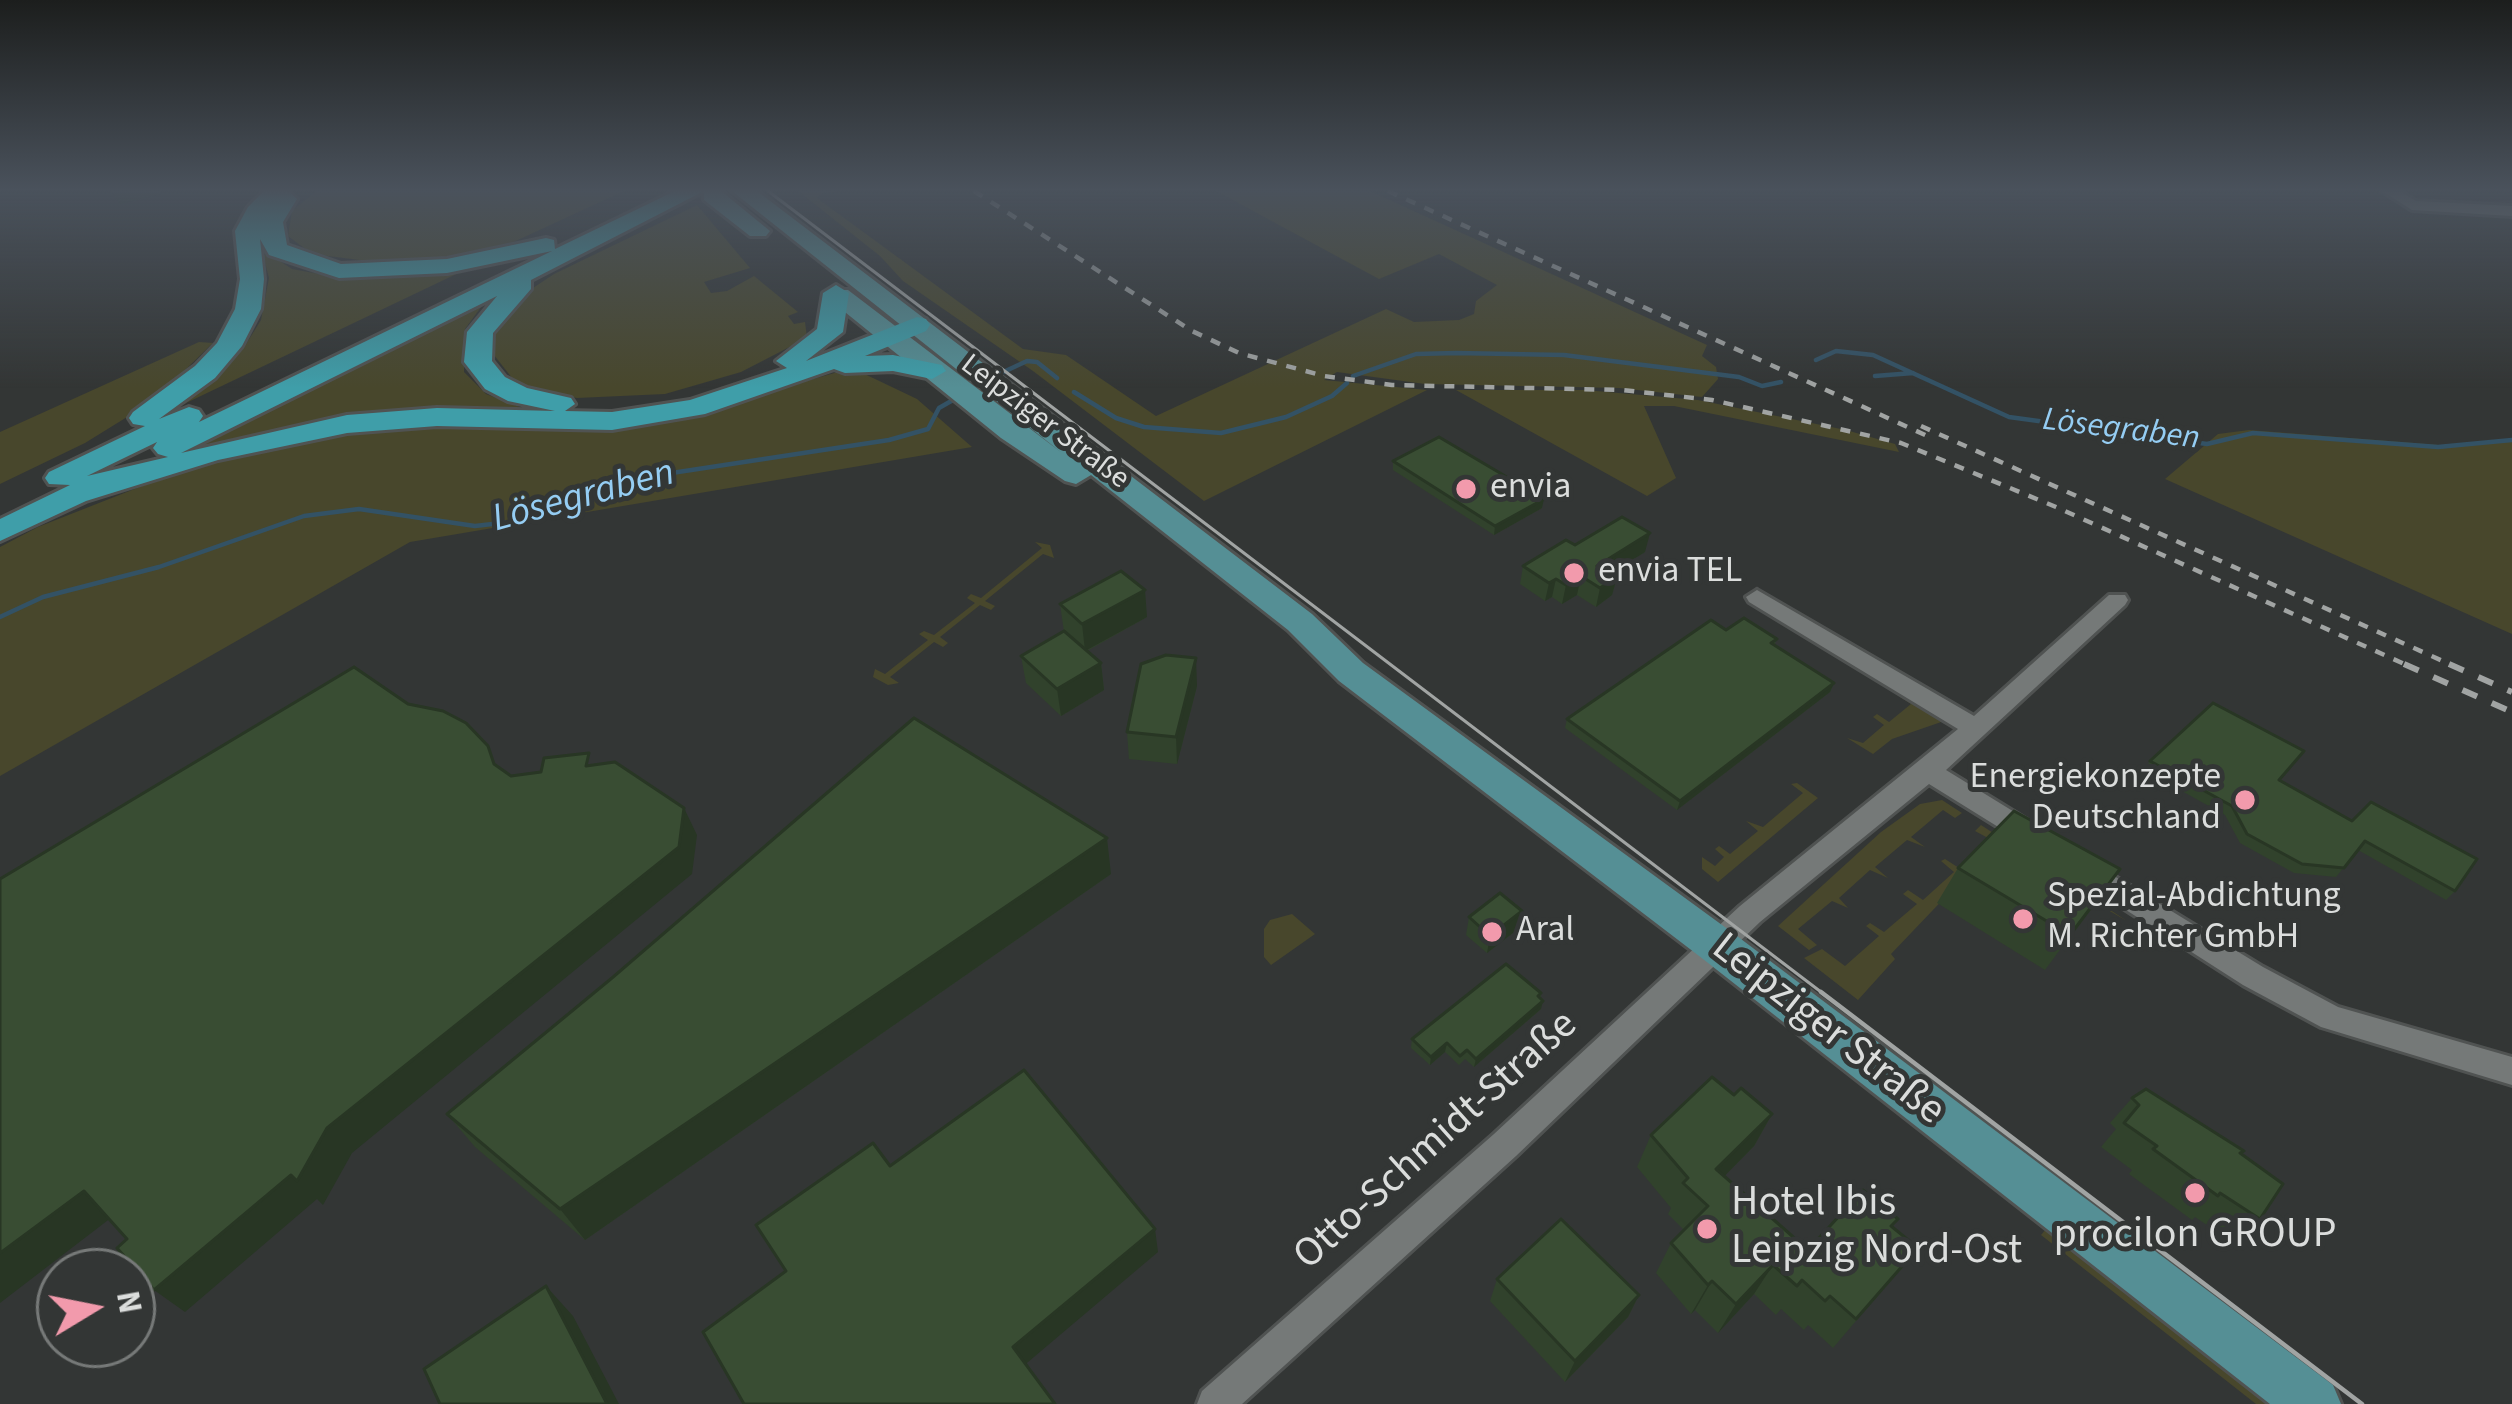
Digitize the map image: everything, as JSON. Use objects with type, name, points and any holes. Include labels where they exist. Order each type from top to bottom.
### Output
[{"type":"highway","points":[[8,502],[170,400],[229,346],[248,309],[253,279],[250,257]]},
{"type":"highway","points":[[293,257],[319,267],[406,271],[515,257]]},
{"type":"highway","points":[[8,502],[539,257]]},
{"type":"highway","points":[[0,531],[540,257]]},
{"type":"highway","points":[[545,257],[480,332],[478,362],[485,373],[518,395],[590,406],[654,403],[798,366],[874,362],[967,384]]},
{"type":"highway","points":[[798,366],[830,332],[836,293]]},
{"type":"highway","points":[[75,494],[309,430],[416,417],[564,422],[654,416],[718,402],[900,328]]},
{"type":"main road","points":[[784,257],[836,293],[900,328],[967,384]]},
{"type":"main road","name":"Leipziger Straße","points":[[818,257],[967,384],[1300,622],[1338,661],[2314,1404]]},
{"type":"main road","name":"Leipziger Straße","points":[[967,384],[1011,433],[1089,484],[1296,640],[1338,661]]},
{"type":"street","points":[[1757,598],[1975,728]]},
{"type":"street","name":"Otto-Schmidt-Straße","points":[[1215,1404],[1505,1145],[1780,887],[1928,771],[2117,599]]},
{"type":"street","points":[[1928,771],[2253,976],[2331,1018],[2512,1071]]},
{"type":"shaded area","points":[[263,257],[273,257],[292,269],[341,278],[393,278],[471,267],[184,404],[243,349],[261,320],[269,278]]},
{"type":"shaded area","points":[[332,257],[463,257],[399,265]]},
{"type":"shaded area","points":[[590,257],[740,257],[750,268],[704,282],[711,293],[727,291],[754,276],[798,312],[788,316],[794,324],[805,322],[807,338],[741,372],[665,394],[577,398],[538,391],[512,378],[494,355],[496,323],[515,300]]},
{"type":"shaded area","points":[[880,257],[897,257],[1023,349],[1066,355],[1156,416],[1386,309],[1414,322],[1459,320],[1474,314],[1476,301],[1497,285],[1444,257],[1513,257],[1707,345],[1702,356],[1716,367],[1718,379],[1702,397],[1619,388],[1425,384],[1337,372],[1324,380],[1427,390],[1204,501],[1033,371],[903,281]]},
{"type":"shaded area","points":[[1337,257],[1433,257],[1379,279]]},
{"type":"shaded area","points":[[484,303],[465,329],[464,372],[486,394],[530,411],[361,416],[229,441],[172,460]]},
{"type":"shaded area","points":[[199,342],[213,343],[153,401],[85,443],[0,484],[0,432]]},
{"type":"shaded area","points":[[852,368],[917,399],[972,447],[410,542],[0,776],[0,547],[38,527],[203,462],[352,428],[701,411]]},
{"type":"shaded area","points":[[1456,390],[1585,390],[1698,400],[1846,430],[1895,444],[1899,452],[1674,406],[1644,406],[1676,478],[1647,496]]},
{"type":"shaded area","points":[[2249,430],[2452,446],[2512,441],[2512,634],[2165,479],[2218,434]]},
{"type":"shaded area","points":[[1035,542],[1050,545],[1054,558],[1043,554],[985,601],[995,606],[991,610],[980,605],[940,637],[948,643],[943,647],[934,642],[890,677],[899,683],[888,685],[873,677],[875,669],[885,674],[928,640],[919,634],[934,635],[975,603],[967,598],[971,594],[981,598],[1042,548]]},
{"type":"shaded area","points":[[1900,697],[1947,720],[1892,739],[1873,754],[1847,738],[1863,743],[1884,725],[1873,717],[1877,714],[1889,722],[1911,704]]},
{"type":"shaded area","points":[[1797,783],[1818,798],[1718,882],[1702,869],[1702,857],[1715,866],[1724,857],[1715,849],[1719,846],[1730,854],[1758,831],[1746,821],[1763,827],[1803,793],[1791,784]]},
{"type":"shaded area","points":[[1942,800],[1962,813],[1955,818],[1943,810],[1911,837],[1925,847],[1907,840],[1875,867],[1888,878],[1870,870],[1839,898],[1848,908],[1832,901],[1798,929],[1817,945],[1809,950],[1778,926],[1881,832],[1920,804]]},
{"type":"shaded area","points":[[1981,825],[2127,921],[1995,845],[1891,954],[1895,959],[1858,1000],[1804,958],[1822,949],[1845,966],[1879,936],[1866,926],[1870,923],[1884,932],[1917,904],[1903,894],[1908,890],[1923,900],[1954,872],[1941,861],[1959,868],[1988,838],[1975,831]]},
{"type":"shaded area","points":[[1292,914],[1315,934],[1271,965],[1264,957],[1264,929],[1270,920]]},
{"type":"shaded area","points":[[2046,1229],[2272,1404],[2256,1404],[2041,1235]]},
{"type":"building","name":"envia","points":[[1439,437],[1544,499],[1495,526],[1393,461]]},
{"type":"building","points":[[1622,517],[1650,533],[1597,566],[1617,577],[1600,588],[1581,576],[1566,585],[1556,579],[1549,583],[1523,566],[1566,540],[1575,545]]},
{"type":"building","points":[[1121,571],[1145,590],[1082,624],[1060,604]]},
{"type":"building","points":[[1744,618],[1777,639],[1771,643],[1834,683],[1680,801],[1567,719],[1711,620],[1726,630]]},
{"type":"building","points":[[1064,631],[1101,663],[1057,689],[1021,656]]},
{"type":"building","points":[[1166,655],[1196,658],[1176,737],[1127,732],[1141,664]]},
{"type":"building","points":[[354,667],[408,704],[443,711],[466,723],[488,746],[494,764],[511,776],[541,772],[544,758],[589,753],[586,766],[615,762],[684,808],[679,847],[327,1128],[297,1181],[291,1175],[156,1288],[156,1248],[117,1248],[127,1239],[84,1191],[0,1253],[0,879]]},
{"type":"building","name":"Energiekonzepte Deutschland","points":[[2213,703],[2304,751],[2279,780],[2352,821],[2371,802],[2477,859],[2455,891],[2365,841],[2344,868],[2302,864],[2247,834],[2232,806],[2150,761]]},
{"type":"building","points":[[914,718],[1107,838],[560,1209],[447,1114],[612,978]]},
{"type":"building","points":[[2014,811],[2120,869],[2070,935],[1958,868]]},
{"type":"building","points":[[1500,893],[1522,911],[1490,936],[1469,917]]},
{"type":"building","points":[[1506,964],[1541,993],[1538,996],[1543,1001],[1476,1059],[1467,1050],[1460,1056],[1447,1043],[1431,1057],[1412,1039]]},
{"type":"building","points":[[1024,1070],[1155,1229],[1013,1347],[1055,1404],[744,1404],[703,1332],[786,1271],[756,1225],[873,1143],[890,1166]]},
{"type":"building","points":[[1712,1077],[1734,1095],[1741,1088],[1772,1114],[1716,1169],[1808,1250],[1863,1190],[1898,1219],[1891,1226],[1918,1248],[1856,1319],[1830,1296],[1825,1301],[1802,1280],[1797,1286],[1773,1265],[1736,1304],[1712,1281],[1708,1285],[1671,1243],[1708,1206],[1683,1183],[1688,1178],[1651,1135]]},
{"type":"building","points":[[2146,1089],[2244,1151],[2240,1153],[2283,1184],[2260,1219],[2218,1196],[2124,1123],[2139,1105],[2132,1098]]},
{"type":"building","points":[[1561,1219],[1639,1295],[1575,1361],[1497,1279]]},
{"type":"building","points":[[546,1286],[607,1404],[440,1404],[424,1369]]},
{"type":"waterway","name":"Lösegraben","points":[[1816,360],[1836,351],[1873,355],[1913,373]]},
{"type":"waterway","name":"Lösegraben","points":[[1353,376],[1416,354],[1456,353],[1564,355],[1739,377],[1762,386],[1781,382]]},
{"type":"waterway","name":"Lösegraben","points":[[997,375],[1027,361],[1037,362],[1057,378]]},
{"type":"waterway","points":[[1875,376],[1913,373]]},
{"type":"waterway","name":"Lösegraben","points":[[1913,373],[2009,417],[2207,444],[2253,433],[2438,447],[2512,440]]},
{"type":"waterway","name":"Lösegraben","points":[[1074,392],[1116,418],[1144,427],[1221,433],[1286,417],[1332,396],[1347,383]]},
{"type":"waterway","name":"Lösegraben","points":[[0,617],[43,597],[159,567],[304,516],[359,509],[475,526],[510,522],[665,474],[889,440],[928,429],[939,408],[953,400]]},
{"type":"tram line","points":[[854,257],[1825,995]]},
{"type":"tram line","points":[[1821,992],[2362,1404]]},
{"type":"railway","points":[[1076,257],[1192,331],[1239,353],[1324,376],[1392,385],[1622,390],[1712,400],[1901,443],[2056,507],[2411,667]]},
{"type":"railway","points":[[1532,257],[1934,439]]},
{"type":"railway","points":[[1921,426],[2456,667]]},
{"type":"railway","points":[[2404,664],[2512,712]]},
{"type":"railway","points":[[2449,664],[2512,692]]},
{"type":"place","name":"envia","points":[[1466,489]]},
{"type":"place","name":"envia TEL","points":[[1574,573]]},
{"type":"place","name":"Energiekonzepte Deutschland","points":[[2245,800]]},
{"type":"place","name":"Spezial-Abdichtung M. Richter GmbH","points":[[2023,919]]},
{"type":"place","name":"Aral","points":[[1492,932]]},
{"type":"place","name":"procilon GROUP","points":[[2195,1193]]},
{"type":"place","name":"Hotel Ibis Leipzig Nord-Ost","points":[[1707,1229]]}]
